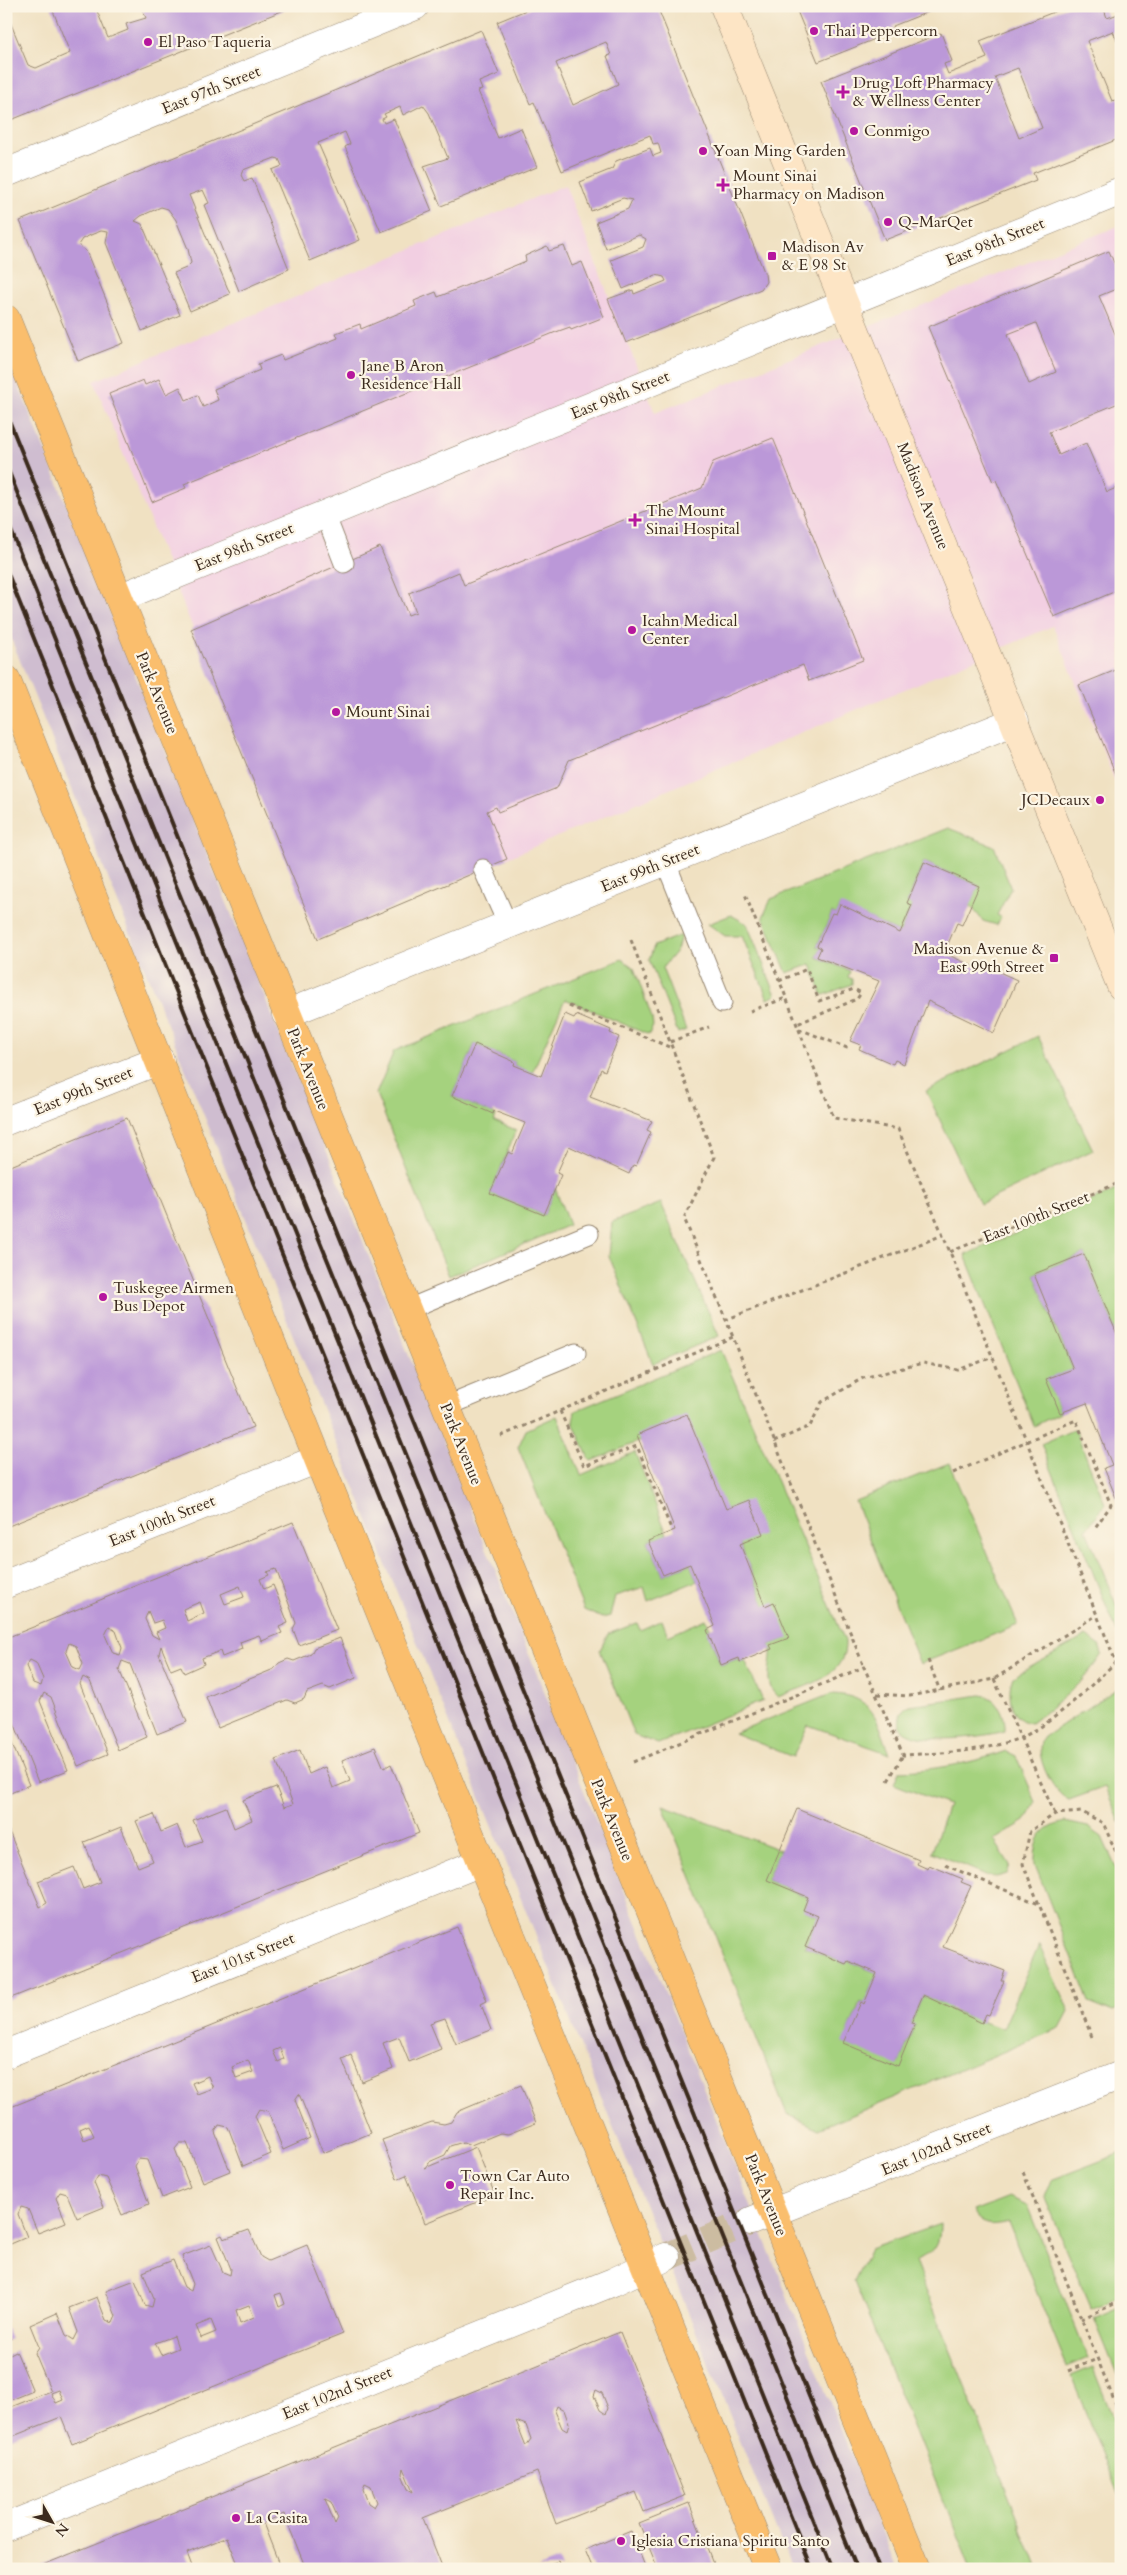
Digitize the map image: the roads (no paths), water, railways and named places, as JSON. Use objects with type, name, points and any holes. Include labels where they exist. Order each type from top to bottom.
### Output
[{"type":"main road","name":"Madison Avenue","points":[[724,6],[1121,986]]},
{"type":"main road","name":"Park Avenue","points":[[6,319],[580,1741],[763,2217],[917,2569]]},
{"type":"main road","points":[[6,679],[481,1862],[656,2262],[768,2569]]},
{"type":"street","name":"East 97th Street","points":[[6,174],[415,6]]},
{"type":"street","name":"East 98th Street","points":[[119,598],[1121,191]]},
{"type":"street","name":"East 99th Street","points":[[286,1014],[666,863],[1014,721]]},
{"type":"street","name":"East 99th Street","points":[[6,1121],[160,1060]]},
{"type":"street","name":"East 100th Street","points":[[6,1584],[318,1458]]},
{"type":"street","name":"East 101st Street","points":[[6,2054],[481,1862]]},
{"type":"street","name":"East 102nd Street","points":[[763,2217],[1121,2075]]},
{"type":"street","name":"East 102nd Street","points":[[6,2527],[656,2262]]},
{"type":"lane","points":[[325,514],[344,563]]},
{"type":"lane","points":[[666,863],[722,1003]]},
{"type":"lane","points":[[483,869],[508,925]]},
{"type":"lane","points":[[406,1310],[589,1234]]},
{"type":"lane","points":[[445,1406],[576,1353]]},
{"type":"tunnel","points":[[666,2257],[751,2221]]},
{"type":"railway","points":[[6,413],[879,2569]]},
{"type":"railway","points":[[6,465],[857,2569]]},
{"type":"railway","points":[[6,518],[833,2569]]},
{"type":"railway","points":[[6,569],[812,2569]]},
{"type":"place","name":"Thai Peppercorn","points":[[814,31]]},
{"type":"place","name":"El Paso Taqueria","points":[[148,42]]},
{"type":"place","name":"Drug Loft Pharmacy & Wellness Center","points":[[843,92]]},
{"type":"place","name":"Conmigo","points":[[854,131]]},
{"type":"place","name":"Yoan Ming Garden","points":[[703,151]]},
{"type":"place","name":"Mount Sinai Pharmacy on Madison","points":[[723,185]]},
{"type":"place","name":"Q-MarQet","points":[[888,222]]},
{"type":"place","name":"Madison Av & E 98 St","points":[[772,256]]},
{"type":"place","name":"Jane B Aron Residence Hall","points":[[351,375]]},
{"type":"place","name":"The Mount Sinai Hospital","points":[[635,520]]},
{"type":"place","name":"Icahn Medical Center","points":[[632,630]]},
{"type":"place","name":"Mount Sinai","points":[[336,712]]},
{"type":"place","name":"JCDecaux","points":[[1100,800]]},
{"type":"place","name":"Madison Avenue & East 99th Street","points":[[1054,958]]},
{"type":"place","name":"Tuskegee Airmen Bus Depot","points":[[103,1297]]},
{"type":"place","name":"Town Car Auto Repair Inc.","points":[[450,2185]]},
{"type":"place","name":"La Casita","points":[[236,2518]]},
{"type":"place","name":"Iglesia Cristiana Spiritu Santo","points":[[621,2541]]}]
